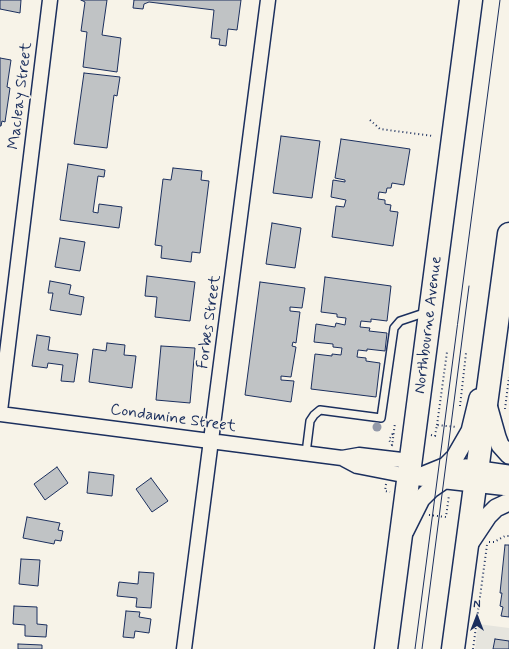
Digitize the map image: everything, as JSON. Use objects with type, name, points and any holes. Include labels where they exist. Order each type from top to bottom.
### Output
[{"type":"highway","name":"Northbourne Avenue","points":[[386,649],[412,471],[430,312],[471,0]]},
{"type":"highway","points":[[453,649],[466,548],[472,474],[486,399],[509,234]]},
{"type":"street","name":"Macleay Street","points":[[0,412],[50,0]]},
{"type":"street","name":"Forbes Street","points":[[184,649],[268,0]]},
{"type":"street","points":[[446,480],[455,458],[470,432],[477,401],[491,364]]},
{"type":"street","points":[[486,399],[497,437],[509,455]]},
{"type":"street","name":"Condamine Street","points":[[0,412],[342,458],[357,466],[412,471]]},
{"type":"street","points":[[412,471],[446,480]]},
{"type":"street","points":[[472,474],[509,487]]},
{"type":"street","points":[[401,540],[421,499],[431,489],[446,480],[472,474],[509,474]]},
{"type":"street","points":[[466,548],[488,516],[496,508],[509,502]]},
{"type":"lane","points":[[306,453],[310,422],[314,414],[320,410],[381,418],[394,328],[400,321],[430,312]]},
{"type":"path","points":[[370,120],[380,128],[433,136]]},
{"type":"path","points":[[435,436],[447,352]]},
{"type":"path","points":[[459,412],[466,353]]},
{"type":"path","points":[[504,414],[509,377]]},
{"type":"path","points":[[392,445],[389,440],[395,430],[395,423]]},
{"type":"path","points":[[437,425],[458,427],[457,433]]},
{"type":"path","points":[[425,515],[446,517],[446,480]]},
{"type":"path","points":[[473,649],[488,536]]},
{"type":"path","points":[[487,542],[494,542],[505,536],[509,536]]},
{"type":"shaded area","points":[[478,624],[509,628],[509,649],[475,649]]},
{"type":"building","points":[[0,0],[21,0],[20,13],[0,9]]},
{"type":"building","points":[[81,0],[107,0],[102,35],[121,38],[117,72],[83,67],[87,32],[81,31],[85,2]]},
{"type":"building","points":[[134,0],[241,0],[237,30],[228,29],[226,46],[219,45],[220,39],[211,38],[214,10],[149,2],[144,4],[143,9],[133,8]]},
{"type":"building","points":[[0,58],[11,60],[7,87],[10,88],[5,122],[2,121],[1,126],[0,126]]},
{"type":"building","points":[[84,73],[120,77],[117,96],[114,95],[107,148],[74,144]]},
{"type":"building","points":[[281,136],[320,141],[312,198],[273,193]]},
{"type":"building","points":[[341,139],[410,149],[404,185],[392,183],[391,188],[387,188],[386,193],[379,192],[378,199],[385,200],[385,204],[391,205],[390,211],[398,212],[393,246],[332,237],[336,206],[344,207],[346,200],[331,197],[333,180],[345,182],[345,180],[335,178]]},
{"type":"building","points":[[68,164],[105,170],[104,177],[98,176],[93,212],[98,213],[99,204],[122,207],[119,228],[60,220]]},
{"type":"building","points":[[173,168],[202,171],[201,180],[209,181],[200,253],[192,252],[191,262],[161,258],[162,246],[155,245],[163,179],[171,180]]},
{"type":"building","points":[[272,223],[301,228],[295,268],[266,264]]},
{"type":"building","points":[[60,238],[85,242],[80,271],[55,267]]},
{"type":"building","points":[[147,276],[195,282],[190,321],[155,317],[157,297],[145,296]]},
{"type":"building","points":[[325,277],[391,286],[387,321],[371,319],[371,322],[361,321],[360,327],[370,328],[369,331],[387,333],[385,351],[367,349],[367,351],[358,350],[357,357],[366,358],[366,361],[380,363],[376,397],[311,389],[315,354],[332,356],[332,354],[341,355],[342,348],[333,347],[333,344],[314,342],[316,324],[335,327],[336,323],[345,325],[346,318],[337,317],[337,314],[321,312]]},
{"type":"building","points":[[50,281],[71,285],[69,294],[84,297],[81,315],[50,310],[53,293],[48,293]]},
{"type":"building","points":[[260,282],[305,288],[302,308],[290,307],[290,311],[300,312],[296,343],[293,342],[292,346],[296,347],[291,377],[281,376],[281,380],[294,381],[291,402],[245,395]]},
{"type":"building","points":[[37,335],[50,337],[48,350],[78,354],[74,382],[61,381],[63,365],[48,363],[47,368],[32,366]]},
{"type":"building","points":[[107,343],[125,345],[124,355],[136,356],[132,388],[89,382],[93,349],[106,351]]},
{"type":"building","points":[[161,346],[195,348],[190,403],[156,400]]},
{"type":"building","points":[[57,467],[68,483],[45,500],[34,484]]},
{"type":"building","points":[[89,472],[114,475],[112,496],[87,493]]},
{"type":"building","points":[[151,478],[168,501],[152,512],[136,489]]},
{"type":"building","points":[[27,517],[60,523],[58,530],[63,531],[61,541],[55,540],[54,544],[23,538]]},
{"type":"building","points":[[505,545],[509,545],[509,617],[501,616],[503,607],[500,606]]},
{"type":"building","points":[[21,559],[40,560],[38,586],[19,584]]},
{"type":"building","points":[[139,572],[154,573],[151,608],[136,607],[137,598],[117,596],[119,582],[138,584]]},
{"type":"building","points":[[14,606],[37,607],[37,624],[47,625],[46,637],[25,636],[25,625],[13,624]]},
{"type":"building","points":[[126,611],[140,612],[139,617],[151,619],[149,633],[135,631],[134,638],[123,637]]},
{"type":"building","points":[[495,639],[509,641],[509,649],[493,649]]},
{"type":"building","points":[[18,644],[42,645],[42,649],[18,649]]},
{"type":"tram line","points":[[415,649],[500,0]]},
{"type":"tram line","points":[[422,649],[469,286]]}]
